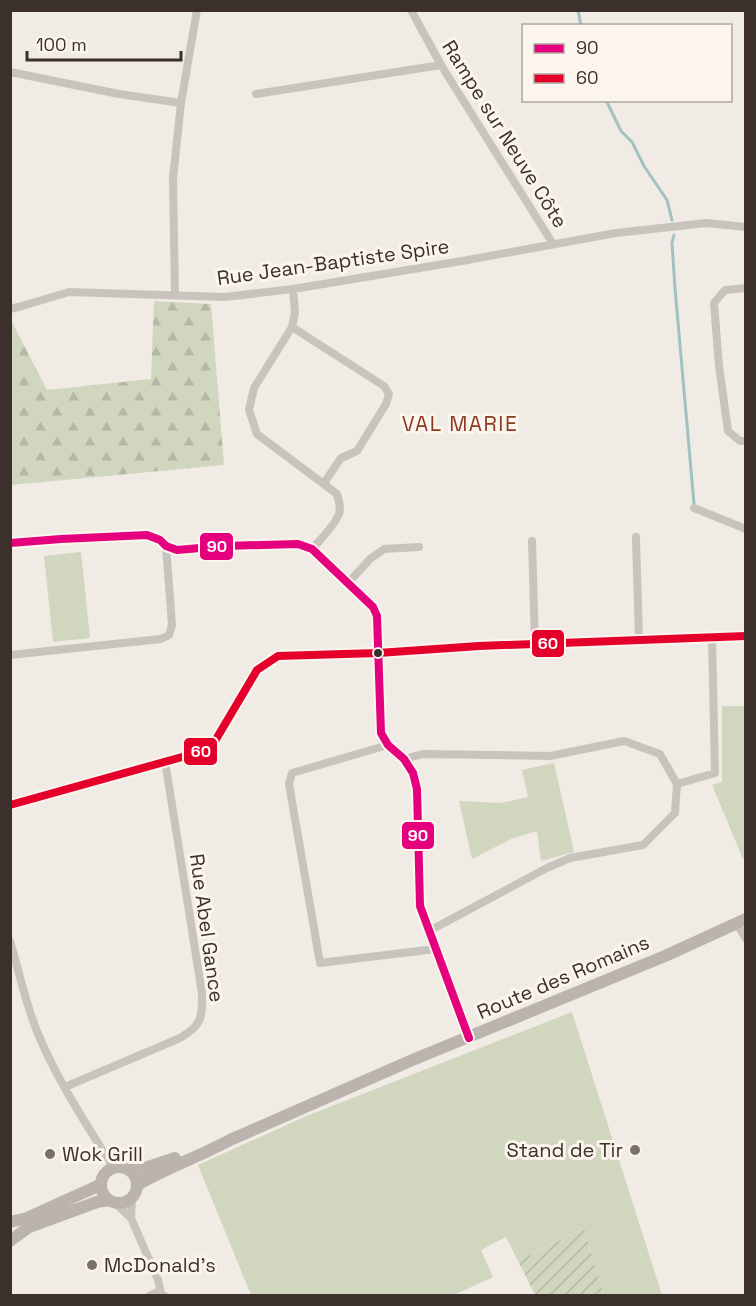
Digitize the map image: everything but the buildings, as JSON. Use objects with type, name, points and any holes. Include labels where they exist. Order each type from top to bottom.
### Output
[{"type":"street","points":[[175,295],[173,178],[181,103],[197,10]]},
{"type":"street","name":"Rampe sur Neuve Côte","points":[[411,10],[441,65],[553,244]]},
{"type":"street","points":[[256,94],[441,65]]},
{"type":"street","points":[[11,74],[181,103]]},
{"type":"street","name":"Rue Jean-Baptiste Spire","points":[[10,309],[69,292],[225,297],[462,261],[616,233],[706,223],[746,227]]},
{"type":"street","points":[[293,288],[295,314],[292,327],[254,388],[249,410],[257,434],[337,494],[340,504],[339,515],[312,549]]},
{"type":"street","points":[[746,288],[725,290],[714,303],[719,366],[728,431],[740,441],[746,441]]},
{"type":"street","points":[[292,327],[384,386],[389,394],[386,404],[357,451],[341,458],[324,483]]},
{"type":"street","points":[[694,508],[746,529]]},
{"type":"street","points":[[10,543],[61,538],[147,535],[177,550],[298,544],[312,549],[373,607],[377,616],[381,733],[388,745],[405,759],[413,773],[417,789],[420,906],[469,1038]]},
{"type":"street","points":[[636,537],[639,640]]},
{"type":"street","points":[[532,541],[534,644]]},
{"type":"street","points":[[10,655],[161,639],[169,635],[172,625],[166,546]]},
{"type":"street","points":[[348,583],[370,559],[384,549],[419,547]]},
{"type":"street","points":[[10,805],[200,752],[215,741],[257,670],[279,656],[746,636]]},
{"type":"street","points":[[677,784],[715,773],[712,638]]},
{"type":"street","points":[[405,759],[423,754],[550,756],[624,741],[660,754],[677,784],[675,813],[643,845],[570,858],[429,931]]},
{"type":"street","points":[[388,745],[292,773],[289,784],[320,963],[435,949]]},
{"type":"street","name":"Rue Abel Gance","points":[[65,1087],[180,1038],[199,1023],[202,1015],[202,993],[165,761]]},
{"type":"street","points":[[741,921],[746,939]]},
{"type":"street","name":"Route des Romains","points":[[10,1241],[29,1227],[98,1202],[127,1201],[135,1191],[230,1140],[410,1061],[665,956],[741,921]]},
{"type":"street","points":[[10,941],[27,1004],[42,1043],[65,1087],[113,1167],[104,1174],[100,1185],[101,1191],[131,1218],[158,1280],[163,1294],[153,1293],[149,1296]]},
{"type":"street","name":"Route des Romains","points":[[113,1167],[142,1169],[230,1140]]},
{"type":"street","points":[[128,1169],[136,1179],[131,1218]]},
{"type":"street","points":[[10,1222],[27,1218],[100,1185]]},
{"type":"green space","points":[[154,301],[211,304],[224,465],[11,485],[11,320],[47,390],[151,379]]},
{"type":"green space","points":[[81,552],[90,638],[53,642],[44,556]]},
{"type":"green space","points":[[722,706],[745,706],[746,858],[743,859],[712,785],[722,782]]},
{"type":"green space","points":[[554,763],[574,852],[541,861],[537,831],[511,839],[472,859],[459,801],[501,803],[528,797],[522,770]]},
{"type":"green space","points":[[572,1012],[662,1295],[604,1295],[584,1228],[518,1261],[506,1237],[481,1250],[493,1277],[454,1295],[251,1295],[198,1165],[304,1117]]},
{"type":"green space","points":[[584,1228],[604,1295],[535,1295],[518,1261]]},
{"type":"waterway","points":[[578,10],[581,24]]},
{"type":"waterway","points":[[607,102],[621,131],[632,142],[644,166],[667,200],[672,220]]},
{"type":"waterway","points":[[674,235],[672,243],[675,288],[694,504]]},
{"type":"transit line","name":"90","points":[[10,543],[147,535],[177,550],[298,544],[312,549],[373,607],[377,616],[381,733],[388,745],[404,759],[413,773],[417,789],[420,906],[469,1038]]},
{"type":"transit line","name":"60","points":[[10,805],[200,752],[215,741],[257,670],[278,656],[746,636]]},
{"type":"place","name":"Stand de Tir","points":[[635,1150]]},
{"type":"place","name":"Wok Grill","points":[[50,1154]]},
{"type":"place","name":"McDonald's","points":[[92,1265]]},
{"type":"district","name":"VAL MARIE","points":[[460,424]]}]
